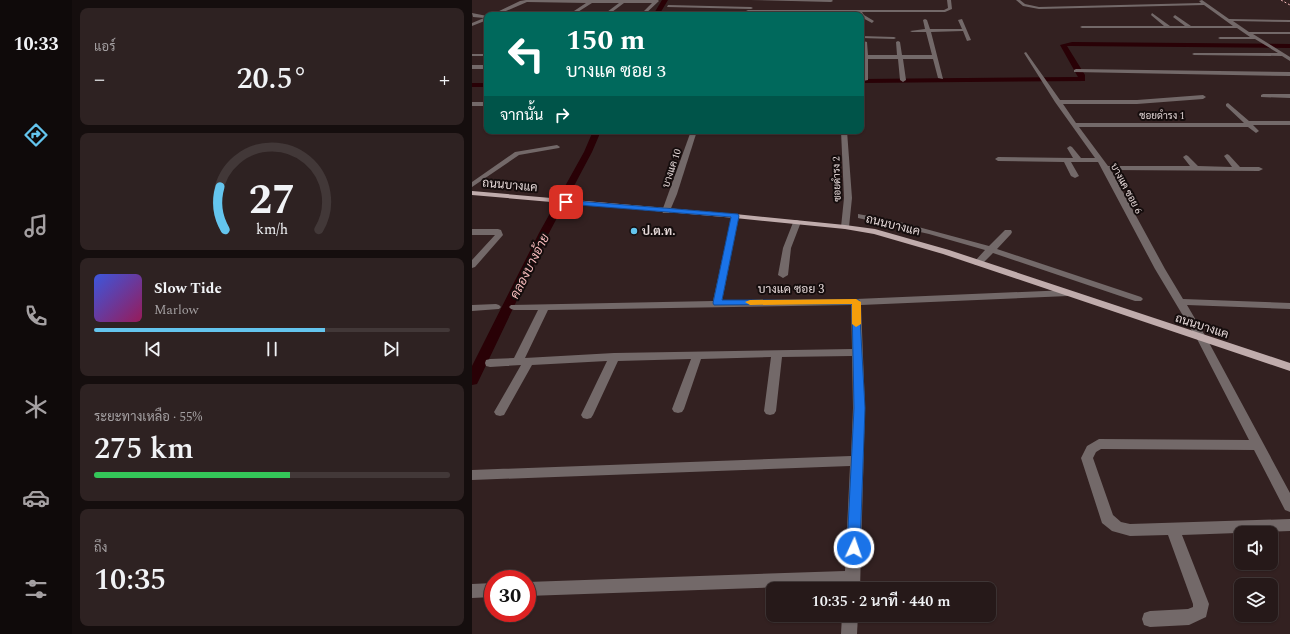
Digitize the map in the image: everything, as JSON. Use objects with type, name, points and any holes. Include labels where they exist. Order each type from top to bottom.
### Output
[{"type":"main road","name":"ถนนบางแค","points":[[472,194],[735,216],[844,227],[875,232],[903,239],[978,263],[1202,339],[1290,367]]},
{"type":"street","points":[[752,0],[831,0]]},
{"type":"street","points":[[748,11],[757,0]]},
{"type":"street","points":[[668,6],[729,7],[748,11],[858,11],[929,8],[948,10],[950,9],[950,0]]},
{"type":"street","points":[[1018,0],[1024,5],[1040,8],[1205,4]]},
{"type":"street","points":[[1199,0],[1238,27],[1290,59]]},
{"type":"street","points":[[575,12],[592,1]]},
{"type":"street","points":[[610,12],[625,1]]},
{"type":"street","points":[[501,12],[524,2],[657,1]]},
{"type":"street","points":[[645,12],[657,1]]},
{"type":"street","points":[[722,12],[729,7]]},
{"type":"street","points":[[673,11],[696,12]]},
{"type":"street","points":[[472,14],[476,14],[475,16],[484,17]]},
{"type":"street","points":[[1152,14],[1169,27]]},
{"type":"street","points":[[1175,16],[1190,27]]},
{"type":"street","points":[[864,17],[872,22]]},
{"type":"street","points":[[472,25],[484,19]]},
{"type":"street","points":[[925,20],[941,78]]},
{"type":"street","points":[[960,20],[969,40]]},
{"type":"street","points":[[1228,20],[1290,21]]},
{"type":"street","points":[[1126,23],[1131,27]]},
{"type":"street","points":[[1248,33],[1287,30],[1290,25]]},
{"type":"street","points":[[1200,27],[1206,32]]},
{"type":"street","points":[[1082,28],[1238,27]]},
{"type":"street","points":[[912,30],[964,30]]},
{"type":"street","points":[[1220,38],[1256,38]]},
{"type":"street","points":[[864,40],[896,40],[904,80]]},
{"type":"street","name":"บางแค ซอย 6","points":[[1026,53],[1058,102],[1106,168],[1142,238],[1202,339],[1290,506]]},
{"type":"street","points":[[1194,54],[1290,54]]},
{"type":"street","points":[[472,55],[484,55]]},
{"type":"street","points":[[864,57],[935,57]]},
{"type":"street","points":[[472,67],[484,67]]},
{"type":"street","points":[[864,68],[865,80]]},
{"type":"street","points":[[1076,71],[1290,74]]},
{"type":"street","points":[[1263,96],[1290,96]]},
{"type":"street","points":[[1058,102],[1137,102],[1203,97]]},
{"type":"street","points":[[472,104],[484,104]]},
{"type":"street","points":[[1228,105],[1256,131]]},
{"type":"street","name":"ซอยดำรง 1","points":[[1074,125],[1290,123]]},
{"type":"street","name":"บางแค 10","points":[[666,211],[674,194],[693,134]]},
{"type":"street","name":"ซอยดำรง 2","points":[[844,134],[848,198],[844,227]]},
{"type":"street","points":[[472,185],[517,153],[557,147]]},
{"type":"street","points":[[1070,148],[1078,159]]},
{"type":"street","points":[[1227,156],[1238,169]]},
{"type":"street","points":[[1186,157],[1195,168]]},
{"type":"street","points":[[998,159],[1100,160]]},
{"type":"street","points":[[1068,160],[1075,176]]},
{"type":"street","points":[[1106,168],[1259,169]]},
{"type":"street","points":[[717,303],[735,216]]},
{"type":"street","points":[[861,216],[912,226],[1138,299]]},
{"type":"street","points":[[783,275],[787,248],[797,222]]},
{"type":"street","points":[[472,232],[498,232],[499,235],[473,264]]},
{"type":"street","points":[[978,263],[1008,232]]},
{"type":"street","name":"บางแค ซอย 3","points":[[514,307],[856,302],[1068,293]]},
{"type":"street","points":[[852,582],[859,408],[856,302]]},
{"type":"street","points":[[1180,302],[1290,306]]},
{"type":"street","points":[[472,308],[496,307]]},
{"type":"street","points":[[500,412],[524,360],[544,307]]},
{"type":"street","points":[[490,363],[524,360],[614,357],[857,352]]},
{"type":"street","points":[[770,411],[777,353]]},
{"type":"street","points":[[678,409],[696,356]]},
{"type":"street","points":[[588,415],[614,357]]},
{"type":"street","points":[[1257,445],[1099,444],[1091,449],[1087,458],[1107,519],[1117,527],[1130,530],[1290,526]]},
{"type":"street","points":[[472,475],[858,461]]},
{"type":"street","points":[[1150,620],[1189,617],[1200,612],[1201,604],[1173,528]]},
{"type":"street","points":[[536,589],[766,585]]},
{"type":"street","points":[[472,591],[484,590]]},
{"type":"street","points":[[849,634],[850,622]]},
{"type":"waterway","name":"คลองบางอ้าย","points":[[658,12],[665,0]]},
{"type":"waterway","points":[[864,81],[1082,79],[1082,75],[1063,45],[1072,44],[1290,46]]},
{"type":"waterway","points":[[472,85],[484,85]]},
{"type":"waterway","name":"คลองบางอ้าย","points":[[472,380],[544,233],[588,152],[596,134]]},
{"type":"ferry route","points":[[1281,0],[1290,5]]},
{"type":"slow traffic","points":[[750,302],[856,302],[856,324]]},
{"type":"place","name":"ป.ต.ท.","points":[[634,231]]},
{"type":"route","points":[[566,202],[735,216],[717,303],[856,302],[859,408],[854,548]]}]
